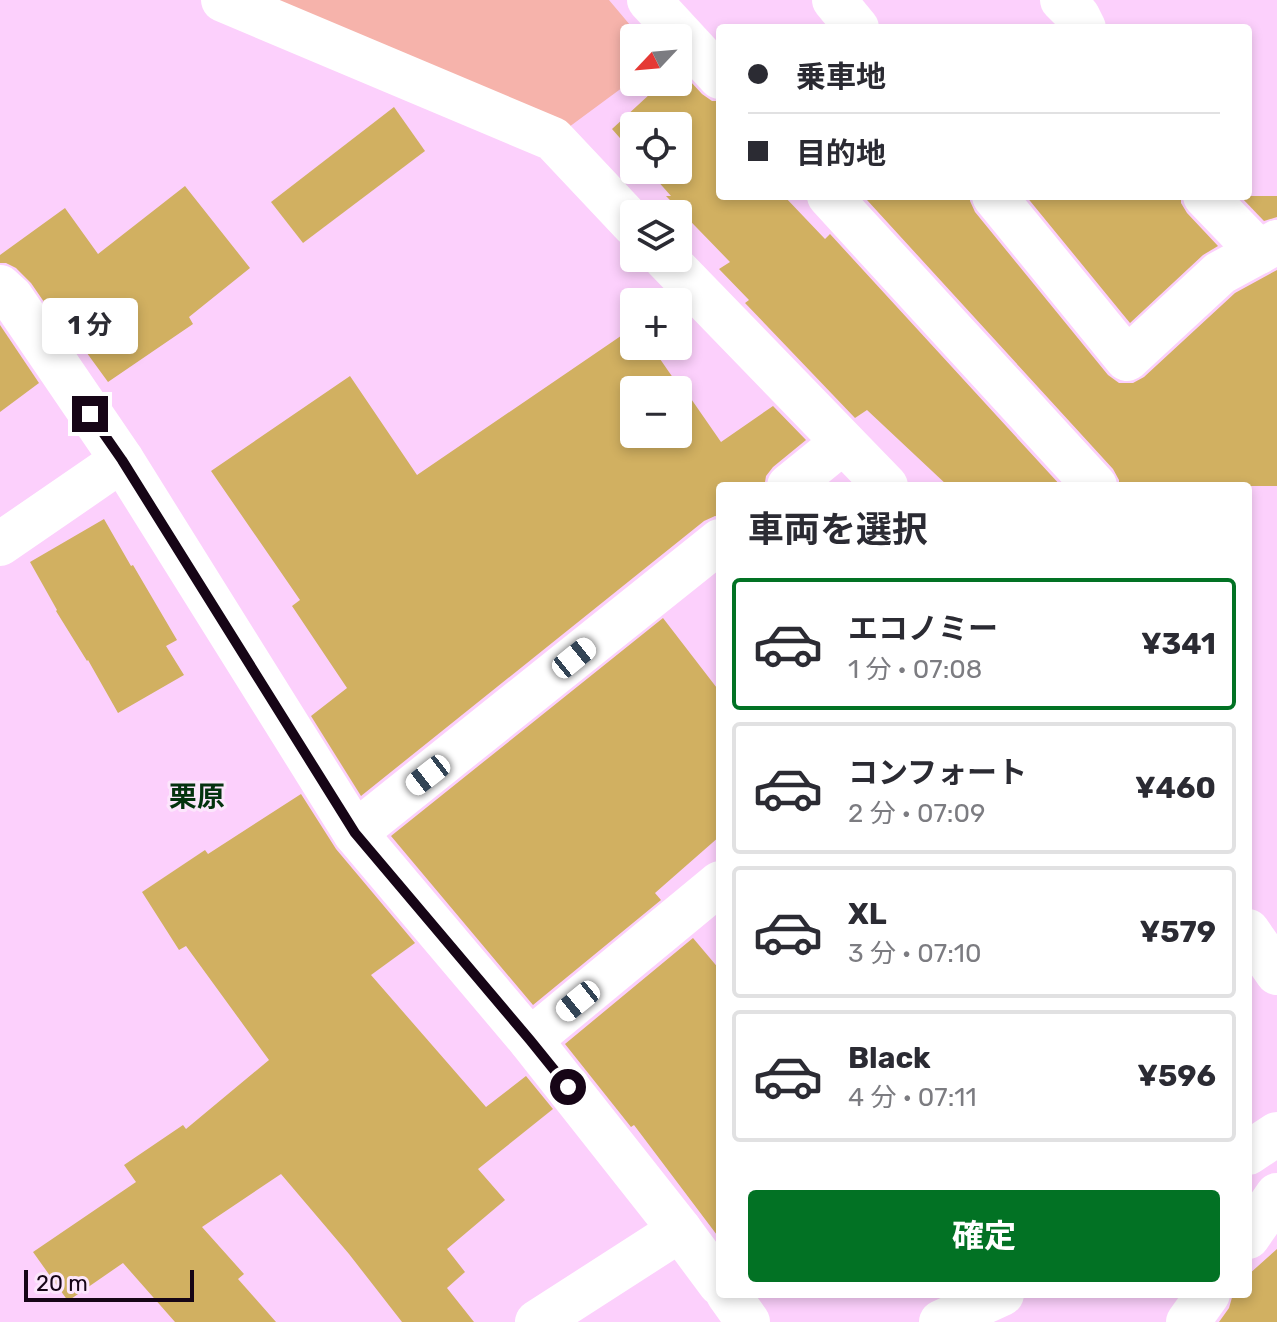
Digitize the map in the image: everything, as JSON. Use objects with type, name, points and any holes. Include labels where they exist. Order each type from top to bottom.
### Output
[{"type":"street","points":[[223,0],[553,139],[620,210]]},
{"type":"street","points":[[649,0],[716,73]]},
{"type":"street","points":[[834,0],[854,24]]},
{"type":"street","points":[[1062,0],[1082,24]]},
{"type":"street","points":[[833,200],[1091,482]]},
{"type":"street","points":[[997,200],[1127,359],[1220,273],[1268,247],[1210,200]]},
{"type":"street","points":[[678,272],[882,482]]},
{"type":"street","points":[[0,287],[11,297],[122,460],[355,833],[530,1040],[716,1279]]},
{"type":"street","points":[[794,482],[842,443]]},
{"type":"street","points":[[0,544],[122,460]]},
{"type":"street","points":[[355,833],[716,544]]},
{"type":"street","points":[[530,1040],[716,886]]},
{"type":"street","points":[[1252,937],[1277,973]]},
{"type":"street","points":[[1252,1150],[1277,1134]]},
{"type":"street","points":[[1252,1231],[1277,1195]]},
{"type":"street","points":[[537,1322],[680,1230]]},
{"type":"street","points":[[731,1298],[748,1322]]},
{"type":"street","points":[[941,1322],[993,1298]]},
{"type":"shaded area","points":[[254,0],[609,0],[629,24],[620,24],[620,89],[569,127]]},
{"type":"building","points":[[692,83],[702,94],[716,101],[716,200],[788,200],[825,239],[830,234],[1057,482],[944,482],[867,410],[855,418],[745,303],[749,300],[719,269],[730,262],[692,223],[692,200],[670,200],[666,196],[671,196],[660,184],[692,184],[692,112],[630,112],[648,96],[692,96]]},
{"type":"building","points":[[394,107],[425,151],[303,243],[271,202]]},
{"type":"building","points":[[620,122],[620,138],[612,129]]},
{"type":"building","points":[[185,186],[250,268],[189,317],[193,324],[108,382],[84,349],[79,353],[31,283],[16,268],[0,263],[0,255],[65,208],[98,254]]},
{"type":"building","points":[[1252,196],[1277,196],[1277,217],[1264,221],[1244,200],[1252,200]]},
{"type":"building","points":[[867,200],[970,200],[975,212],[1108,375],[1119,383],[1133,383],[1144,377],[1235,293],[1277,270],[1277,486],[1252,486],[1252,482],[1119,482],[1113,469]]},
{"type":"building","points":[[1029,200],[1181,200],[1187,213],[1218,246],[1203,255],[1130,323]]},
{"type":"building","points":[[0,325],[39,383],[0,412]]},
{"type":"building","points":[[620,337],[620,360],[661,360],[672,376],[620,376],[620,448],[692,448],[692,400],[721,442],[773,406],[806,440],[773,467],[765,482],[716,482],[716,516],[704,521],[361,796],[311,716],[347,688],[292,606],[300,600],[211,471],[350,376],[417,475]]},
{"type":"building","points":[[104,519],[177,640],[166,646],[184,675],[118,713],[30,562]]},
{"type":"building","points":[[663,618],[716,687],[716,840],[655,893],[661,900],[533,1005],[391,836]]},
{"type":"building","points":[[301,794],[336,849],[415,943],[371,975],[486,1107],[526,1076],[553,1109],[478,1169],[505,1200],[447,1249],[465,1272],[447,1288],[474,1322],[402,1322],[281,1174],[202,1227],[244,1274],[238,1279],[276,1322],[175,1322],[123,1263],[68,1301],[33,1252],[136,1182],[124,1165],[183,1125],[186,1129],[269,1060],[186,946],[179,950],[142,892],[205,850],[208,854]]},
{"type":"building","points":[[693,938],[716,965],[716,1234],[634,1125],[631,1127],[565,1044]]},
{"type":"building","points":[[1277,1249],[1277,1322],[1219,1322],[1232,1298],[1252,1298],[1252,1271]]},
{"type":"district","name":"栗原","points":[[197,796]]},
{"type":"route","points":[[90,414],[122,460],[355,833],[568,1087]]}]
